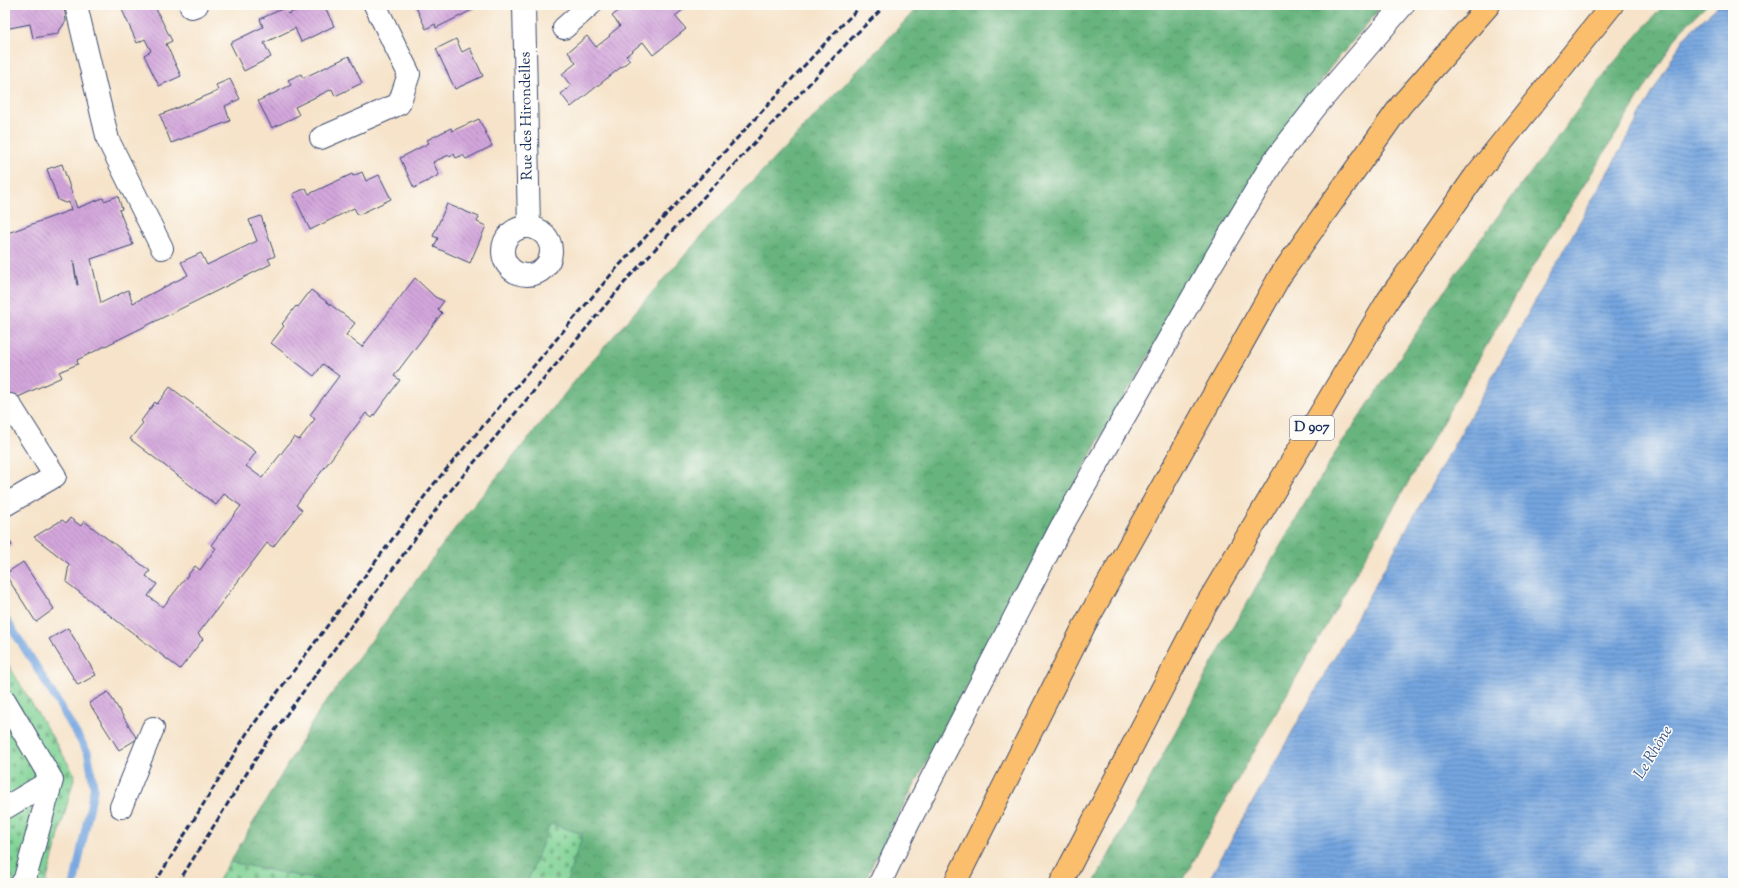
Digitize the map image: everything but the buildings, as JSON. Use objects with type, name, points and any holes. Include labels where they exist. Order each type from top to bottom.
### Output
[{"type":"highway","points":[[955,883],[1084,626],[1280,276],[1401,105],[1489,5]]},
{"type":"highway","name":"D 907","points":[[1061,883],[1202,612],[1388,300],[1475,176],[1612,5]]},
{"type":"street","points":[[76,5],[108,140],[162,248]]},
{"type":"street","points":[[321,138],[399,104],[409,74],[375,5]]},
{"type":"street","name":"Rue des Hirondelles","points":[[524,5],[529,227]]},
{"type":"street","points":[[564,28],[590,5]]},
{"type":"street","points":[[880,883],[908,824],[1059,532],[1207,272],[1274,162],[1318,104],[1403,5]]},
{"type":"street","points":[[5,505],[54,476],[10,405]]},
{"type":"street","points":[[5,701],[52,780],[24,882],[22,883]]},
{"type":"street","points":[[121,807],[153,728]]},
{"type":"street","points":[[5,808],[52,780]]},
{"type":"green space","points":[[920,5],[1383,5],[1329,69],[1199,271],[1102,434],[875,859],[864,883],[566,883],[583,834],[550,824],[527,883],[332,883],[230,862],[319,711],[453,531],[584,370],[714,222]]},
{"type":"green space","points":[[1664,5],[1707,5],[1681,30],[1516,294],[1217,816],[1182,883],[1094,883],[1221,647],[1334,455],[1471,252],[1610,67]]},
{"type":"green space","points":[[5,659],[75,775],[46,883],[5,883]]},
{"type":"green space","points":[[550,824],[583,834],[566,883],[527,883]]},
{"type":"green space","points":[[230,862],[332,883],[216,883]]},
{"type":"water","name":"Le Rhône","points":[[1719,5],[1733,5],[1733,883],[1207,883],[1684,37]]},
{"type":"waterway","points":[[5,618],[36,666],[88,753],[94,788],[74,883]]},
{"type":"railway","points":[[155,883],[247,733],[433,485],[615,270],[862,5]]},
{"type":"railway","points":[[178,883],[265,744],[446,496],[630,276],[852,38],[886,5]]}]
